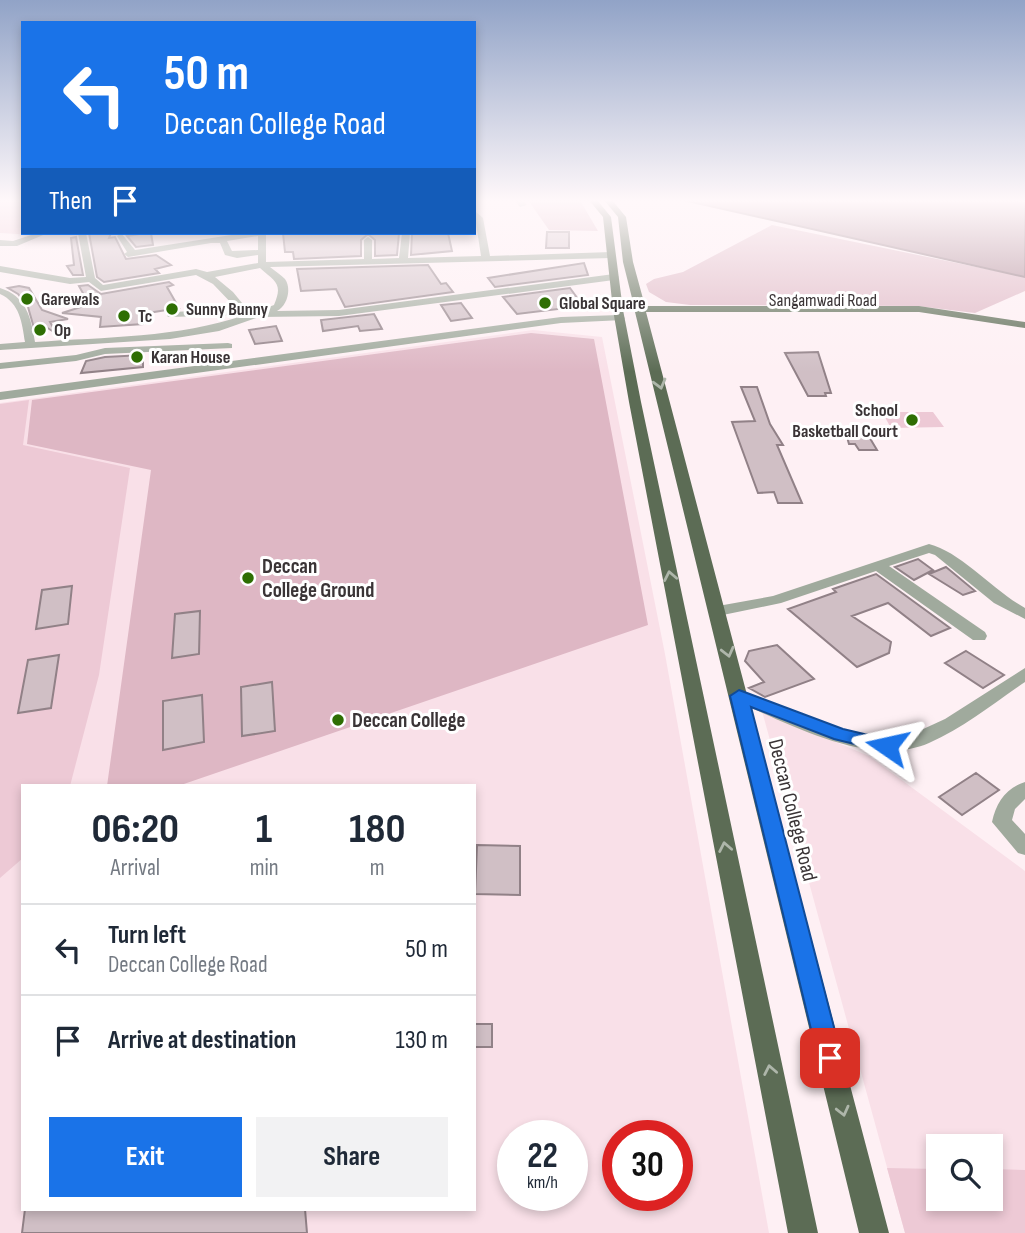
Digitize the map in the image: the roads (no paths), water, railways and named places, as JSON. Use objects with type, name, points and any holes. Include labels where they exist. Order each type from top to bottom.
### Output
[{"type":"main road","points":[[611,258],[618,314],[803,1233]]},
{"type":"main road","name":"Deccan College Road","points":[[627,258],[874,1233]]},
{"type":"main road","name":"Sangamwadi Road","points":[[642,314],[919,309],[1025,325]]},
{"type":"main road","name":"Sangamwadi Road","points":[[618,314],[922,318],[1025,334]]},
{"type":"street","points":[[87,258],[91,279],[101,288],[106,288],[189,272],[208,275],[262,265],[416,258]]},
{"type":"street","points":[[0,346],[170,336],[215,329],[261,314],[278,307],[284,293],[282,282],[262,265],[262,258]]},
{"type":"street","points":[[477,258],[505,258]]},
{"type":"street","points":[[161,267],[172,275]]},
{"type":"street","points":[[0,269],[70,281],[91,279]]},
{"type":"street","points":[[208,275],[244,312]]},
{"type":"street","points":[[172,315],[244,312],[339,313],[614,277]]},
{"type":"street","points":[[0,291],[15,299],[23,312],[30,343]]},
{"type":"street","points":[[0,389],[556,314],[618,314]]},
{"type":"street","points":[[0,396],[618,314]]},
{"type":"street","points":[[0,366],[76,358],[105,351],[228,345]]},
{"type":"street","points":[[718,611],[776,600],[929,548],[940,552],[999,600],[1025,614]]},
{"type":"street","points":[[879,566],[979,636]]},
{"type":"street","points":[[739,696],[840,735],[887,746],[911,743],[934,733],[1025,674]]},
{"type":"street","points":[[1025,789],[1013,796],[1004,808],[1002,822],[1025,846]]},
{"type":"place","name":"Garewals","points":[[27,299]]},
{"type":"place","name":"Global Square","points":[[545,303]]},
{"type":"place","name":"Sunny Bunny","points":[[172,309]]},
{"type":"place","name":"Tc","points":[[124,316]]},
{"type":"place","name":"Op","points":[[40,330]]},
{"type":"place","name":"Karan House","points":[[137,357]]},
{"type":"place","name":"School Basketball Court","points":[[912,420]]},
{"type":"place","name":"Deccan College Ground","points":[[248,578]]},
{"type":"place","name":"Deccan College","points":[[338,720]]}]
